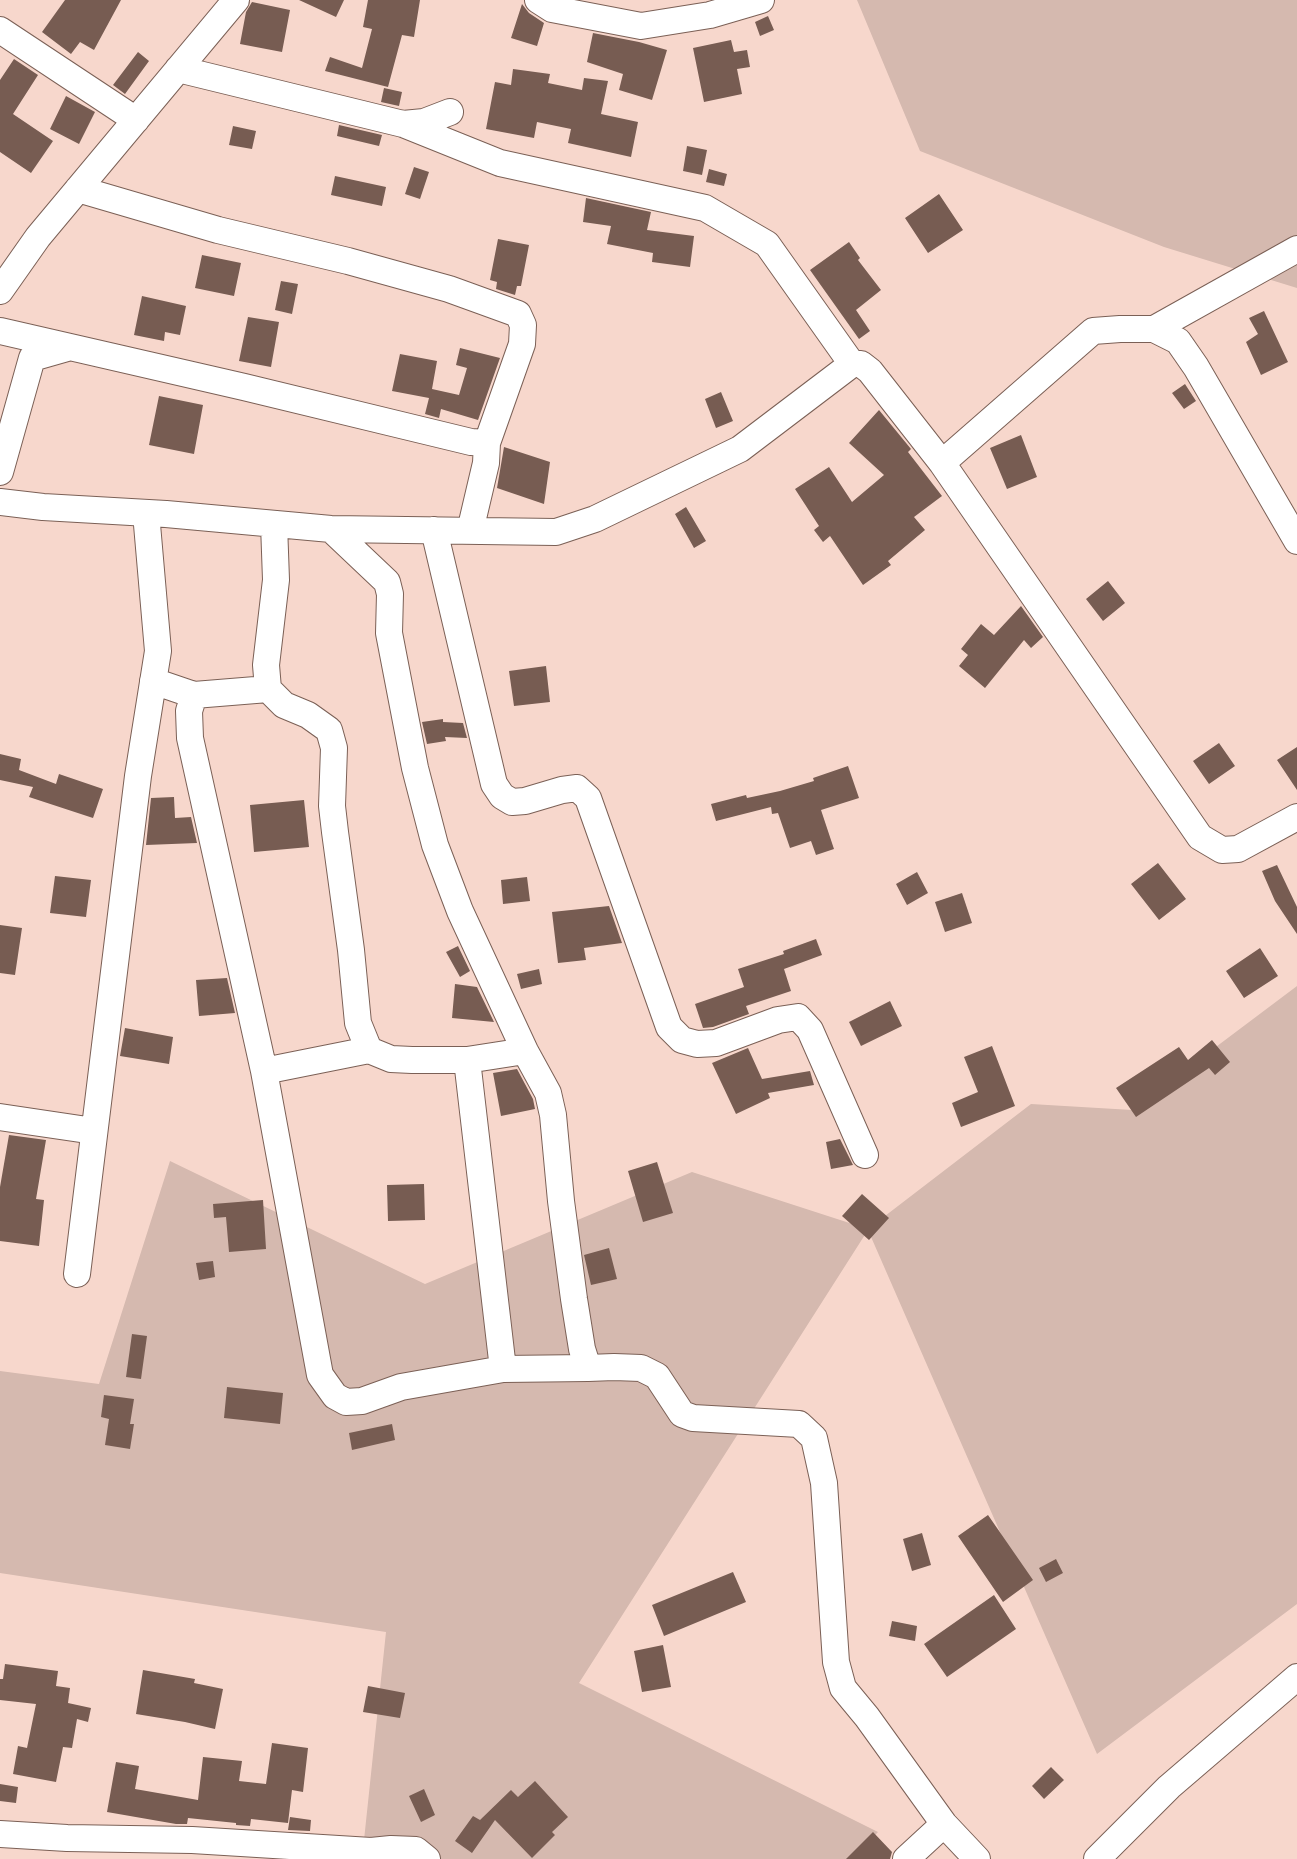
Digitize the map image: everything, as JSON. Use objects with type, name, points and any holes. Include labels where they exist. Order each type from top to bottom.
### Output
[{"type":"street","points":[[0,291],[38,237],[236,0]]},
{"type":"street","points":[[538,0],[552,9],[641,26],[710,15],[761,0]]},
{"type":"street","points":[[0,30],[136,120]]},
{"type":"street","points":[[178,69],[403,124],[500,163],[705,208],[767,244],[852,364]]},
{"type":"street","points":[[403,124],[424,122],[450,112]]},
{"type":"street","points":[[78,189],[218,230],[449,289],[518,314],[523,325],[522,344],[487,443],[486,463],[470,531]]},
{"type":"street","points":[[1154,329],[1297,249]]},
{"type":"street","points":[[942,463],[1093,331],[1154,329],[1178,341],[1196,367],[1297,541]]},
{"type":"street","points":[[0,331],[471,442],[487,443]]},
{"type":"street","points":[[0,472],[32,358],[70,347]]},
{"type":"street","points":[[0,502],[331,529],[556,532],[595,519],[740,449],[852,364],[861,364],[870,371],[942,463],[1200,837],[1222,850],[1238,849],[1297,817]]},
{"type":"street","points":[[77,1274],[138,776],[158,651],[146,513]]},
{"type":"street","points":[[274,524],[276,580],[266,665],[268,689],[284,705],[308,715],[329,730],[334,748],[332,806],[358,1023],[369,1050]]},
{"type":"street","points":[[331,529],[387,582],[390,594],[389,633],[415,768],[435,845],[460,911],[525,1051],[548,1093],[574,1299],[588,1368]]},
{"type":"street","points":[[434,530],[494,784],[502,796],[512,802],[525,801],[577,788],[588,798],[669,1027],[682,1040],[697,1044],[716,1043],[778,1020],[798,1017],[810,1030],[865,1155]]},
{"type":"street","points":[[153,681],[194,695],[268,689]]},
{"type":"street","points":[[194,695],[189,711],[190,738],[264,1071],[320,1375],[335,1396],[346,1402],[362,1401],[401,1387],[503,1369],[641,1368],[657,1376],[682,1414],[693,1418],[799,1424],[814,1438],[824,1483],[836,1662],[843,1688],[944,1824],[977,1859]]},
{"type":"street","points":[[264,1071],[369,1050],[391,1059],[467,1060],[525,1051]]},
{"type":"street","points":[[467,1060],[503,1369]]},
{"type":"street","points":[[0,1117],[94,1131]]},
{"type":"street","points":[[1097,1859],[1169,1787],[1297,1677]]},
{"type":"street","points":[[906,1859],[944,1824]]},
{"type":"street","points":[[0,1834],[192,1840],[371,1851],[416,1850],[427,1859]]},
{"type":"shaded area","points":[[857,0],[1297,0],[1297,288],[1164,247],[920,151]]},
{"type":"shaded area","points":[[1297,986],[1297,1604],[1097,1754],[868,1230],[579,1683],[878,1832],[853,1859],[362,1859],[386,1632],[0,1573],[0,1371],[99,1384],[170,1161],[425,1284],[692,1172],[868,1229],[1031,1104],[1132,1110]]},
{"type":"building","points":[[65,0],[121,0],[94,50],[80,42],[71,54],[42,32]]},
{"type":"building","points":[[299,0],[344,0],[336,17]]},
{"type":"building","points":[[368,0],[420,0],[414,37],[402,35],[388,87],[325,71],[330,57],[362,68],[372,29],[363,27]]},
{"type":"building","points":[[252,2],[290,10],[282,52],[240,44],[246,12]]},
{"type":"building","points":[[522,4],[544,23],[537,46],[511,38]]},
{"type":"building","points":[[768,16],[774,30],[760,36],[755,22]]},
{"type":"building","points":[[593,33],[667,50],[652,100],[619,90],[623,74],[587,62]]},
{"type":"building","points":[[731,40],[734,52],[747,50],[750,67],[737,69],[742,94],[704,102],[693,48]]},
{"type":"building","points":[[138,52],[149,61],[125,94],[113,85]]},
{"type":"building","points":[[14,59],[38,75],[13,114],[53,141],[31,173],[0,152],[0,80]]},
{"type":"building","points":[[513,69],[550,74],[548,83],[582,90],[584,78],[608,81],[601,114],[638,122],[631,157],[568,143],[571,129],[537,122],[534,138],[486,129],[495,82],[511,85]]},
{"type":"building","points":[[384,88],[402,92],[399,106],[381,102]]},
{"type":"building","points":[[66,96],[95,112],[79,144],[50,129]]},
{"type":"building","points":[[339,125],[382,135],[379,146],[337,136]]},
{"type":"building","points":[[233,126],[256,131],[252,149],[229,145]]},
{"type":"building","points":[[687,146],[707,150],[702,175],[683,171]]},
{"type":"building","points":[[414,167],[429,172],[420,199],[405,194]]},
{"type":"building","points":[[709,169],[727,174],[724,186],[706,182]]},
{"type":"building","points":[[335,176],[386,187],[382,206],[331,195]]},
{"type":"building","points":[[939,194],[963,230],[928,253],[905,218]]},
{"type":"building","points":[[586,198],[651,212],[647,230],[694,236],[690,267],[652,262],[653,253],[607,244],[611,226],[583,222]]},
{"type":"building","points":[[498,239],[529,245],[521,286],[517,286],[515,295],[496,289],[497,282],[490,280]]},
{"type":"building","points":[[849,242],[860,258],[858,260],[881,290],[856,310],[870,331],[859,339],[810,270]]},
{"type":"building","points":[[202,255],[241,263],[234,296],[195,288]]},
{"type":"building","points":[[281,281],[298,284],[292,314],[275,310]]},
{"type":"building","points":[[142,296],[186,306],[180,335],[165,332],[164,341],[134,335]]},
{"type":"building","points":[[1264,311],[1288,362],[1261,375],[1246,342],[1258,334],[1249,318]]},
{"type":"building","points":[[248,317],[279,322],[271,367],[239,361]]},
{"type":"building","points":[[460,348],[500,358],[478,420],[441,409],[439,418],[425,414],[429,398],[392,391],[400,354],[437,361],[432,389],[459,395],[467,368],[456,365]]},
{"type":"building","points":[[1185,384],[1196,401],[1184,409],[1172,393]]},
{"type":"building","points":[[721,392],[733,421],[716,428],[705,399]]},
{"type":"building","points":[[159,396],[203,405],[194,454],[149,445]]},
{"type":"building","points":[[879,410],[911,449],[908,452],[942,496],[914,517],[925,530],[888,561],[891,565],[863,585],[830,536],[823,542],[814,530],[819,526],[795,489],[829,467],[852,502],[884,475],[849,443]]},
{"type":"building","points":[[1021,435],[1037,477],[1007,489],[990,448]]},
{"type":"building","points":[[504,447],[550,462],[544,504],[497,488]]},
{"type":"building","points":[[686,507],[706,541],[694,548],[675,514]]},
{"type":"building","points":[[1108,581],[1125,603],[1103,621],[1086,599]]},
{"type":"building","points":[[1021,606],[1043,637],[1031,648],[1024,640],[985,688],[959,666],[968,655],[961,649],[981,624],[994,635]]},
{"type":"building","points":[[546,666],[550,702],[514,706],[509,671]]},
{"type":"building","points":[[443,719],[443,722],[463,723],[467,738],[445,737],[446,741],[427,744],[422,722]]},
{"type":"building","points":[[1219,743],[1235,766],[1209,784],[1193,761]]},
{"type":"building","points":[[1297,747],[1297,790],[1277,760]]},
{"type":"building","points":[[0,754],[21,759],[19,770],[56,784],[59,774],[103,789],[93,818],[29,797],[33,787],[0,780]]},
{"type":"building","points":[[848,766],[859,798],[821,810],[834,849],[816,855],[811,841],[790,848],[778,813],[772,814],[771,807],[716,821],[711,804],[780,791]]},
{"type":"building","points":[[174,797],[175,818],[191,817],[197,843],[146,845],[151,798]]},
{"type":"building","points":[[304,800],[309,847],[254,852],[250,805]]},
{"type":"building","points":[[1158,863],[1186,899],[1159,920],[1131,884]]},
{"type":"building","points":[[1277,865],[1297,907],[1297,934],[1275,901],[1262,871]]},
{"type":"building","points":[[917,872],[928,893],[907,905],[896,884]]},
{"type":"building","points":[[55,876],[91,880],[86,917],[50,913]]},
{"type":"building","points":[[527,877],[530,901],[503,904],[501,880]]},
{"type":"building","points":[[962,893],[972,923],[945,932],[935,902]]},
{"type":"building","points":[[609,906],[622,943],[584,948],[586,960],[558,963],[552,912]]},
{"type":"building","points":[[0,925],[22,928],[15,975],[0,973]]},
{"type":"building","points":[[816,939],[822,955],[784,969],[791,991],[746,1006],[749,1014],[703,1028],[695,1004],[744,987],[738,969],[784,954],[783,951]]},
{"type":"building","points":[[458,946],[470,971],[460,977],[446,952]]},
{"type":"building","points":[[1260,948],[1278,976],[1244,998],[1226,971]]},
{"type":"building","points":[[539,969],[542,984],[521,989],[517,974]]},
{"type":"building","points":[[227,978],[235,1013],[199,1016],[196,980]]},
{"type":"building","points":[[455,984],[477,987],[494,1022],[452,1018]]},
{"type":"building","points":[[890,1001],[902,1026],[861,1046],[849,1022]]},
{"type":"building","points":[[125,1028],[173,1037],[169,1064],[120,1056]]},
{"type":"building","points":[[1212,1040],[1230,1062],[1215,1075],[1209,1068],[1136,1117],[1116,1088],[1179,1047],[1188,1060]]},
{"type":"building","points":[[992,1046],[1015,1106],[961,1127],[952,1103],[978,1092],[964,1057]]},
{"type":"building","points":[[748,1048],[762,1079],[810,1071],[814,1085],[768,1093],[770,1098],[736,1114],[712,1063]]},
{"type":"building","points":[[517,1069],[535,1109],[501,1116],[493,1073]]},
{"type":"building","points":[[9,1135],[46,1140],[36,1199],[44,1200],[39,1246],[0,1241],[0,1187]]},
{"type":"building","points":[[840,1139],[853,1165],[831,1169],[826,1142]]},
{"type":"building","points":[[657,1162],[673,1213],[643,1222],[628,1171]]},
{"type":"building","points":[[424,1184],[425,1220],[388,1221],[387,1185]]},
{"type":"building","points":[[862,1194],[889,1218],[869,1240],[842,1216]]},
{"type":"building","points":[[263,1200],[266,1249],[229,1252],[226,1217],[214,1218],[213,1204]]},
{"type":"building","points":[[609,1248],[617,1279],[591,1285],[584,1255]]},
{"type":"building","points":[[213,1261],[215,1277],[199,1280],[196,1263]]},
{"type":"building","points":[[132,1334],[147,1336],[141,1379],[126,1377]]},
{"type":"building","points":[[227,1387],[283,1393],[280,1424],[224,1418]]},
{"type":"building","points":[[104,1395],[134,1399],[130,1449],[105,1445],[109,1419],[101,1417]]},
{"type":"building","points":[[392,1424],[395,1440],[352,1450],[349,1433]]},
{"type":"building","points":[[988,1515],[1033,1580],[1003,1602],[958,1536]]},
{"type":"building","points":[[922,1533],[931,1565],[912,1571],[903,1539]]},
{"type":"building","points":[[1056,1559],[1063,1573],[1046,1582],[1039,1568]]},
{"type":"building","points":[[733,1572],[746,1602],[664,1636],[652,1605]]},
{"type":"building","points":[[994,1595],[1016,1629],[947,1677],[924,1644]]},
{"type":"building","points":[[892,1621],[917,1626],[915,1641],[889,1636]]},
{"type":"building","points":[[663,1645],[671,1687],[642,1692],[634,1651]]},
{"type":"building","points":[[5,1664],[58,1671],[56,1686],[70,1688],[68,1703],[91,1708],[88,1722],[77,1719],[72,1748],[63,1747],[56,1782],[13,1774],[18,1746],[27,1748],[36,1704],[0,1700],[0,1679],[3,1679]]},
{"type":"building","points":[[143,1670],[195,1679],[194,1683],[223,1689],[215,1729],[136,1714]]},
{"type":"building","points":[[368,1686],[405,1693],[400,1718],[363,1712]]},
{"type":"building","points":[[272,1743],[308,1748],[303,1792],[292,1790],[288,1823],[251,1819],[250,1826],[188,1818],[187,1824],[176,1824],[107,1812],[116,1762],[139,1766],[135,1789],[198,1800],[203,1757],[242,1761],[239,1781],[266,1784]]},
{"type":"building","points":[[1051,1767],[1064,1780],[1044,1799],[1032,1786]]},
{"type":"building","points":[[535,1781],[568,1817],[532,1858],[495,1820],[472,1853],[455,1841],[473,1816],[480,1820],[511,1790],[518,1797]]},
{"type":"building","points":[[0,1784],[18,1787],[16,1803],[0,1801]]},
{"type":"building","points":[[424,1789],[435,1815],[421,1822],[409,1796]]},
{"type":"building","points":[[290,1817],[311,1820],[310,1831],[288,1830]]},
{"type":"building","points":[[873,1832],[892,1852],[890,1859],[846,1859]]}]
